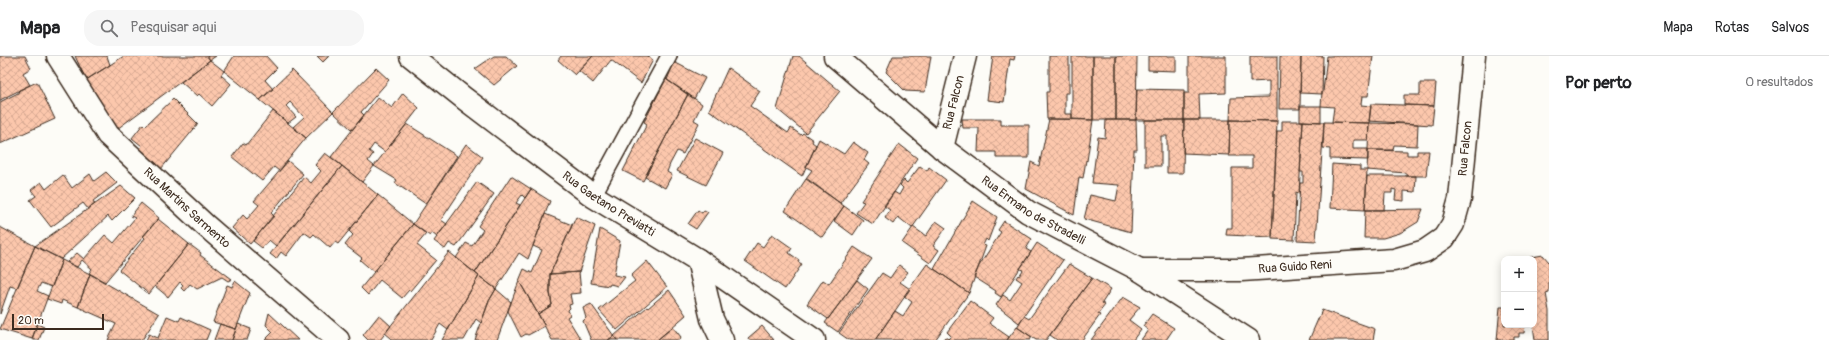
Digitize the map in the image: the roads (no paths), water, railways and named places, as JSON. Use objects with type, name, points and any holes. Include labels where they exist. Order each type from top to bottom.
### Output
[{"type":"street","name":"Rua Martins Sarmento","points":[[58,56],[108,134],[205,225],[338,340]]},
{"type":"street","name":"Rua Gaetano Previatti","points":[[411,56],[593,196],[698,260],[814,340]]},
{"type":"street","name":"Rua Ermano de Stradelli","points":[[835,56],[942,148],[1028,212],[1140,270],[1248,340]]},
{"type":"street","name":"Rua Falcon","points":[[942,148],[964,56]]},
{"type":"street","name":"Rua Falcon","points":[[1444,238],[1453,224],[1460,199],[1474,56]]},
{"type":"street","name":"Rua Guido Reni","points":[[1140,270],[1241,270],[1394,260],[1425,251],[1444,238]]},
{"type":"street","points":[[698,260],[712,320],[722,340]]},
{"type":"lane","points":[[593,196],[669,56]]}]
